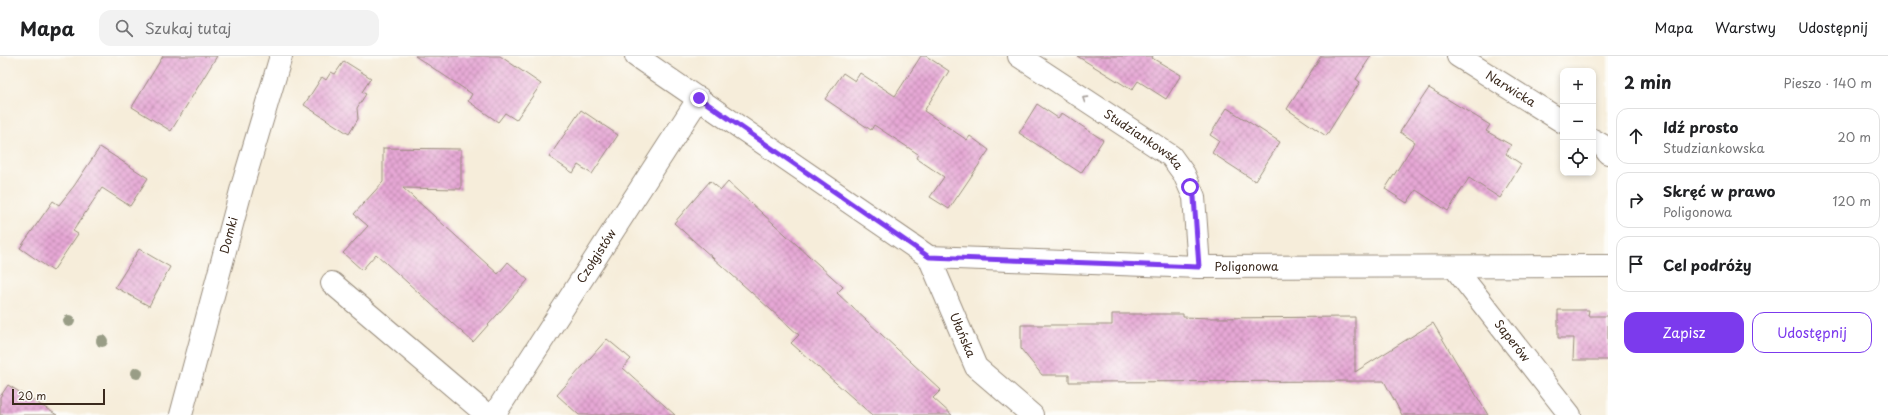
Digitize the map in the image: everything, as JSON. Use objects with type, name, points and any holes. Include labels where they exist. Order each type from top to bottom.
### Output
[{"type":"street","name":"Domki","points":[[182,415],[242,187],[281,56]]},
{"type":"street","points":[[636,56],[929,257]]},
{"type":"street","name":"Studziankowska","points":[[1019,56],[1172,156],[1184,174],[1194,197],[1199,267]]},
{"type":"street","name":"Narwicka","points":[[1458,56],[1560,120]]},
{"type":"street","name":"Czołgistów","points":[[494,415],[699,98]]},
{"type":"street","points":[[1596,142],[1602,145],[1608,152]]},
{"type":"street","name":"Poligonowa","points":[[929,257],[1199,267],[1608,266]]},
{"type":"street","name":"Ułańska","points":[[929,257],[976,367],[1032,415]]},
{"type":"street","name":"Saperów","points":[[1454,267],[1570,415]]},
{"type":"street","points":[[332,283],[487,415]]},
{"type":"building","points":[[163,56],[217,56],[171,131],[132,107]]},
{"type":"building","points":[[415,56],[500,56],[541,84],[516,120],[505,113],[498,122],[468,101],[472,94]]},
{"type":"building","points":[[921,56],[926,56],[949,71],[924,111],[967,140],[970,136],[989,150],[949,209],[930,197],[944,177],[916,158],[918,154],[874,125],[871,130],[825,99],[843,73],[855,81],[860,73],[895,96]]},
{"type":"building","points":[[1077,56],[1153,56],[1152,58],[1181,75],[1166,99],[1138,81],[1132,90]]},
{"type":"building","points":[[1321,56],[1371,56],[1356,79],[1360,82],[1326,136],[1287,109]]},
{"type":"building","points":[[344,61],[371,78],[362,92],[366,94],[357,108],[358,119],[349,134],[304,105],[322,77],[326,80],[331,72],[335,74]]},
{"type":"building","points":[[1429,88],[1490,125],[1486,131],[1511,145],[1506,154],[1521,164],[1500,198],[1469,178],[1448,211],[1416,190],[1407,203],[1385,189],[1415,142],[1400,132]]},
{"type":"building","points":[[1037,104],[1058,118],[1062,113],[1103,140],[1081,173],[1019,133]]},
{"type":"building","points":[[1227,108],[1280,142],[1255,181],[1212,153],[1219,141],[1210,135]]},
{"type":"building","points":[[581,110],[618,135],[592,174],[578,165],[573,173],[549,157]]},
{"type":"building","points":[[100,147],[148,178],[130,206],[102,188],[73,231],[78,234],[53,271],[20,248],[53,201],[59,205],[74,186]]},
{"type":"building","points":[[383,148],[461,149],[461,189],[403,188],[498,274],[508,262],[528,280],[473,342],[376,254],[362,270],[343,253],[368,226],[354,214],[383,182]]},
{"type":"building","points":[[710,181],[721,190],[728,182],[843,287],[837,293],[941,390],[933,398],[952,415],[872,415],[791,343],[799,335],[674,223]]},
{"type":"building","points":[[139,249],[170,267],[149,306],[115,287]]},
{"type":"building","points":[[1558,310],[1589,310],[1588,316],[1608,316],[1608,360],[1573,360],[1574,338],[1558,338]]},
{"type":"building","points":[[1112,314],[1183,314],[1183,317],[1211,318],[1355,317],[1355,372],[1433,323],[1488,415],[1402,415],[1384,381],[1069,382],[1069,375],[1042,375],[1021,349],[1021,325],[1112,325]]},
{"type":"building","points":[[607,339],[631,359],[623,368],[675,415],[579,415],[557,395]]},
{"type":"building","points":[[8,385],[57,415],[0,415],[0,397]]},
{"type":"route","points":[[699,98],[929,257],[1199,267],[1194,197],[1190,187]]}]
